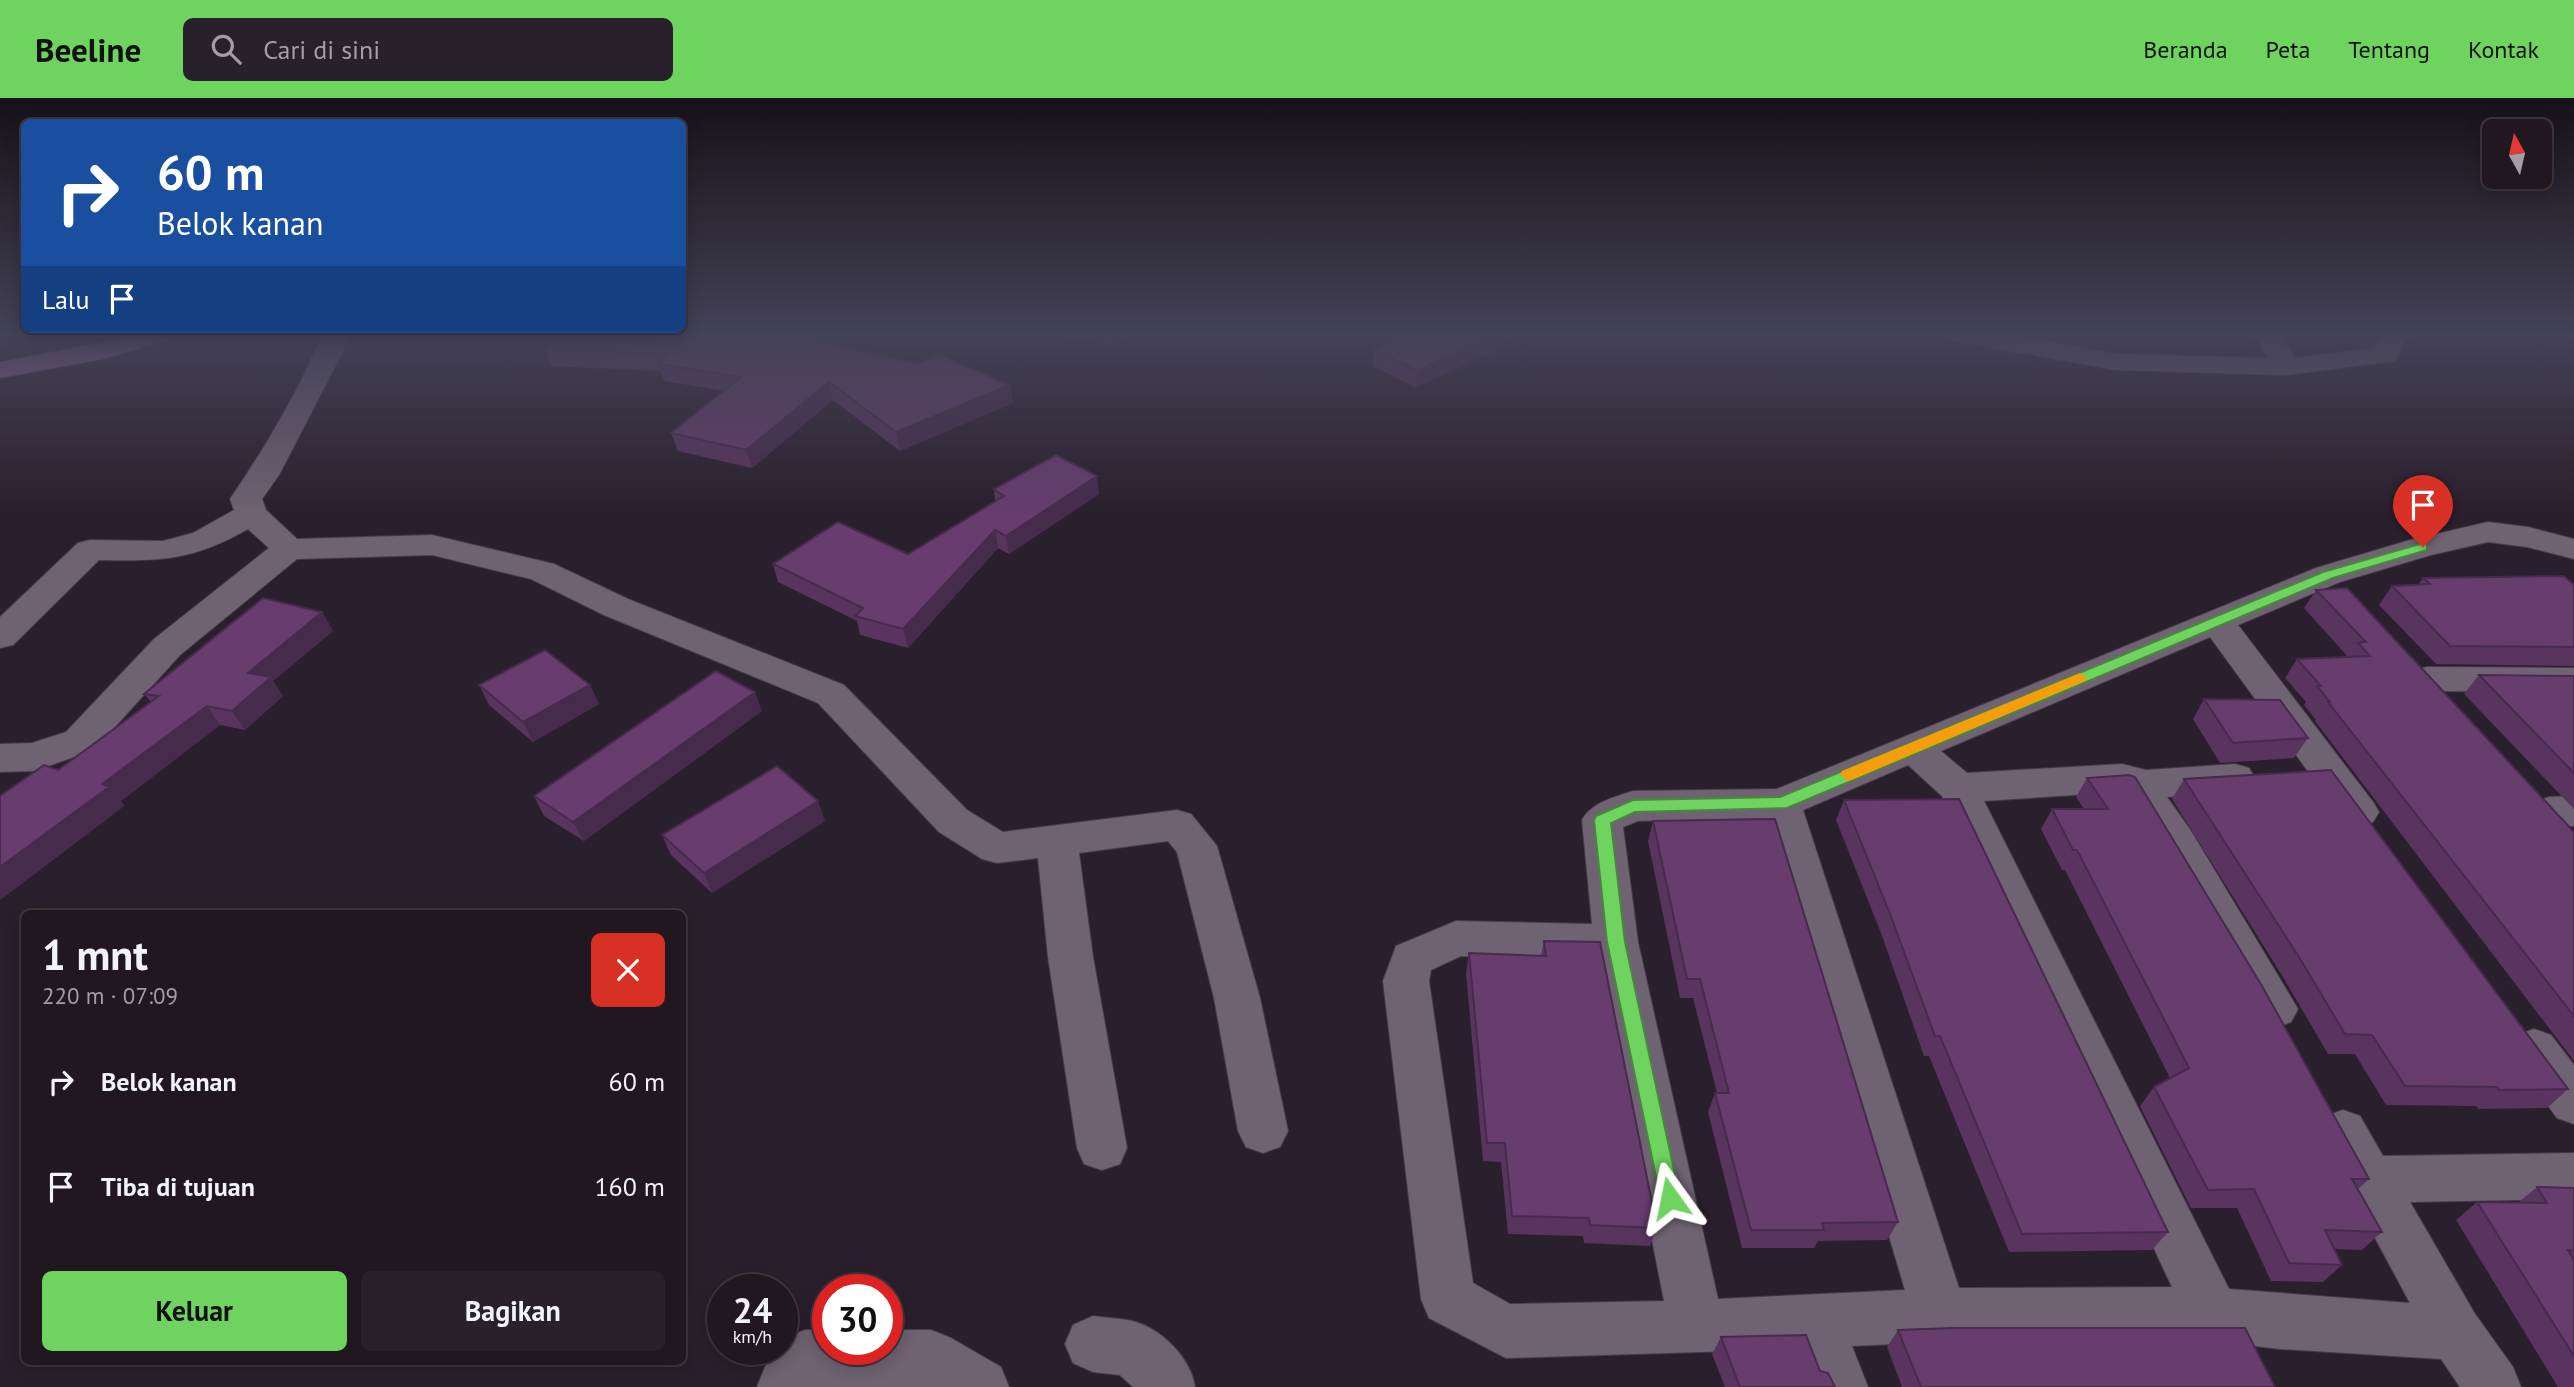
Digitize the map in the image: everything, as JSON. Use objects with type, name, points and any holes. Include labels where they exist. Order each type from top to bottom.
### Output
[{"type":"street","points":[[289,549],[251,514],[246,499],[263,475],[306,394]]},
{"type":"street","points":[[0,637],[90,550],[163,551],[205,540],[251,514]]},
{"type":"street","points":[[1697,1327],[1616,942],[1602,820],[1633,806],[1782,803],[2328,575],[2488,532],[2528,537],[2574,549]]},
{"type":"street","points":[[0,758],[34,757],[80,741],[167,646],[289,549],[432,545],[542,571],[616,607],[831,694],[953,821],[997,848],[1177,825],[1196,846],[1237,998],[1263,1131]]},
{"type":"street","points":[[2328,575],[2355,603]]},
{"type":"street","points":[[2216,620],[2378,838]]},
{"type":"street","points":[[2400,651],[2456,710]]},
{"type":"street","points":[[2427,679],[2574,680]]},
{"type":"street","points":[[1913,748],[1958,788],[2213,1314]]},
{"type":"street","points":[[1958,788],[2122,778],[2139,785],[2329,772]]},
{"type":"street","points":[[2139,785],[2183,853],[2291,1038]]},
{"type":"street","points":[[1782,803],[1940,1315]]},
{"type":"street","points":[[1057,842],[1072,964],[1102,1148]]},
{"type":"street","points":[[1616,942],[1456,938],[1412,959],[1406,981],[1448,1300],[1506,1331],[1697,1327],[1940,1315],[2213,1314],[2280,1322],[2456,1333]]},
{"type":"street","points":[[2509,1015],[2574,1103]]},
{"type":"street","points":[[2323,1097],[2456,1333],[2493,1387]]},
{"type":"street","points":[[2369,1179],[2574,1176]]},
{"type":"street","points":[[1819,1333],[1840,1387]]},
{"type":"street","points":[[1093,1344],[1133,1349],[1166,1380],[1167,1387]]},
{"type":"street","points":[[785,1387],[805,1358],[931,1358],[981,1387]]},
{"type":"building","points":[[720,394],[814,394],[746,450],[671,433]]},
{"type":"building","points":[[845,394],[988,394],[896,432]]},
{"type":"building","points":[[1056,455],[1097,476],[1006,536],[995,530],[903,629],[855,616],[863,608],[773,564],[838,522],[908,554],[1004,496],[994,489]]},
{"type":"building","points":[[2564,576],[2574,585],[2574,647],[2450,646],[2392,586],[2430,584],[2423,578]]},
{"type":"building","points":[[2347,588],[2574,832],[2574,1016],[2328,702],[2317,686],[2321,686],[2297,659],[2370,656],[2358,643],[2366,642],[2316,590]]},
{"type":"building","points":[[263,598],[322,612],[248,673],[271,677],[232,711],[207,706],[102,784],[109,787],[0,867],[0,796],[44,765],[58,770],[159,696],[144,694]]},
{"type":"building","points":[[545,650],[590,685],[523,722],[479,685]]},
{"type":"building","points":[[716,671],[755,692],[573,822],[534,796]]},
{"type":"building","points":[[2479,675],[2574,676],[2574,773]]},
{"type":"building","points":[[2204,699],[2280,700],[2308,738],[2233,743]]},
{"type":"building","points":[[777,766],[818,801],[704,873],[662,835]]},
{"type":"building","points":[[2331,770],[2568,1089],[2499,1090],[2497,1087],[2405,1086],[2372,1035],[2345,1034],[2299,957],[2184,779]]},
{"type":"building","points":[[2129,775],[2135,777],[2262,986],[2369,1179],[2352,1179],[2382,1232],[2325,1230],[2342,1265],[2289,1263],[2254,1189],[2208,1190],[2154,1087],[2189,1068],[2077,850],[2073,850],[2052,809],[2108,809],[2087,778]]},
{"type":"building","points":[[1959,799],[2168,1232],[2022,1234],[1940,1036],[1935,1036],[1844,800]]},
{"type":"building","points":[[1775,819],[1898,1222],[1822,1223],[1824,1230],[1751,1230],[1715,1093],[1729,1093],[1700,979],[1687,979],[1653,821]]},
{"type":"building","points":[[1544,941],[1600,942],[1657,1228],[1590,1225],[1589,1218],[1512,1216],[1505,1143],[1487,1143],[1469,953],[1546,956]]},
{"type":"building","points":[[2537,1187],[2574,1188],[2574,1251],[2568,1250],[2574,1260],[2574,1356],[2477,1202],[2547,1203]]},
{"type":"building","points":[[2245,1328],[2275,1387],[1921,1387],[1898,1330]]},
{"type":"building","points":[[1806,1335],[1820,1371],[1828,1373],[1835,1387],[1740,1387],[1721,1337]]},
{"type":"slow traffic","points":[[1848,775],[2080,678]]},
{"type":"route","points":[[1670,1198],[1616,942],[1602,820],[1633,806],[1782,803],[2328,575],[2423,547]]}]
